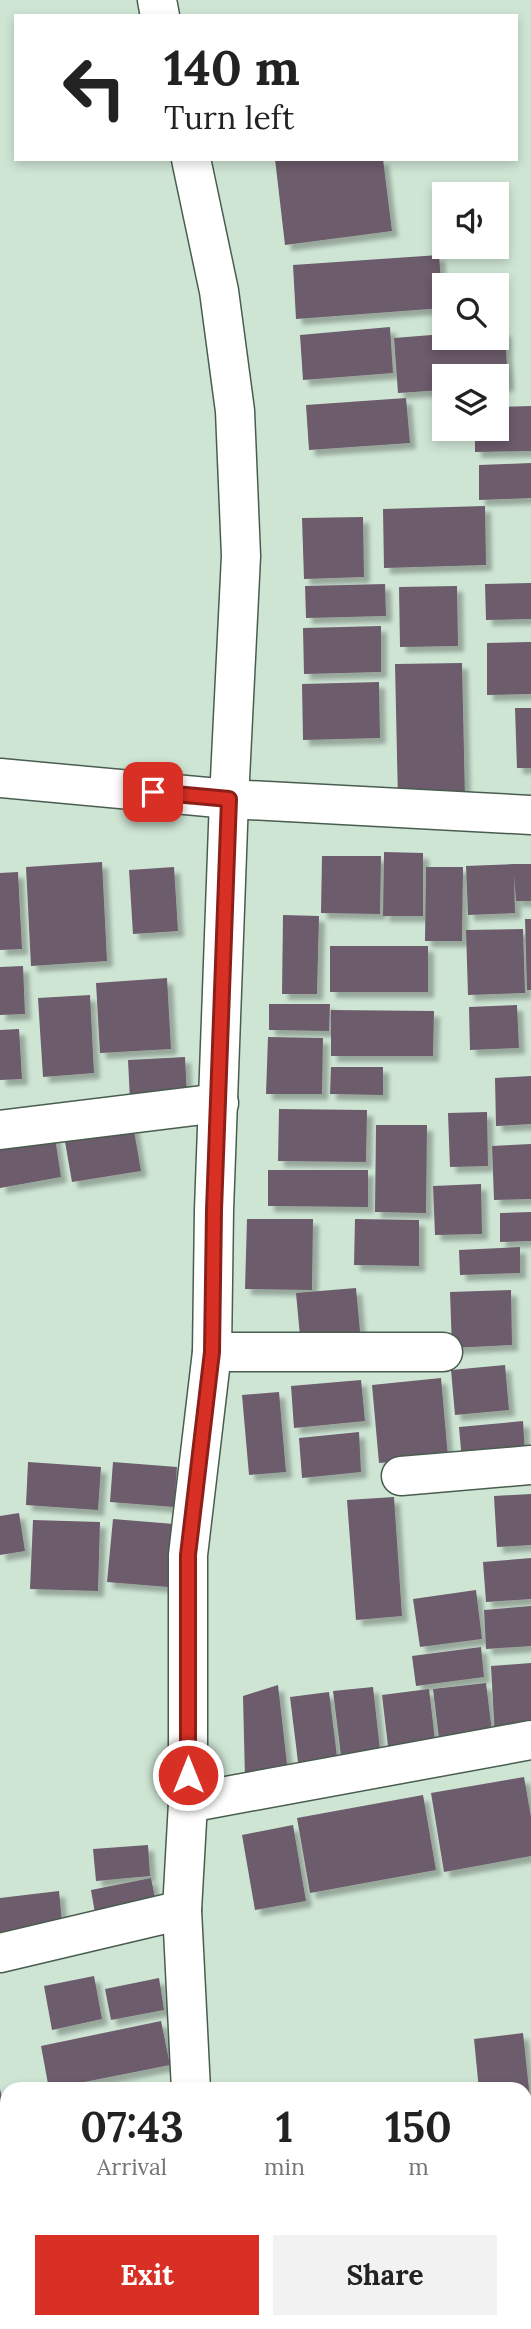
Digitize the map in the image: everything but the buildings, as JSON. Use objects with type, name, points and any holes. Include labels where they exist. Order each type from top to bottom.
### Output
[{"type":"street","points":[[191,161],[219,291],[234,411],[241,556],[214,1210],[212,1352],[188,1555],[188,1803],[183,1910],[191,2082]]},
{"type":"street","points":[[0,778],[229,799],[531,815]]},
{"type":"street","points":[[0,1130],[219,1103]]},
{"type":"street","points":[[212,1352],[443,1352]]},
{"type":"street","points":[[401,1476],[531,1465]]},
{"type":"street","points":[[188,1803],[531,1740]]},
{"type":"street","points":[[0,1953],[183,1910]]},
{"type":"route","points":[[153,792],[229,799],[214,1210],[212,1352],[188,1555],[188,1775]]}]
